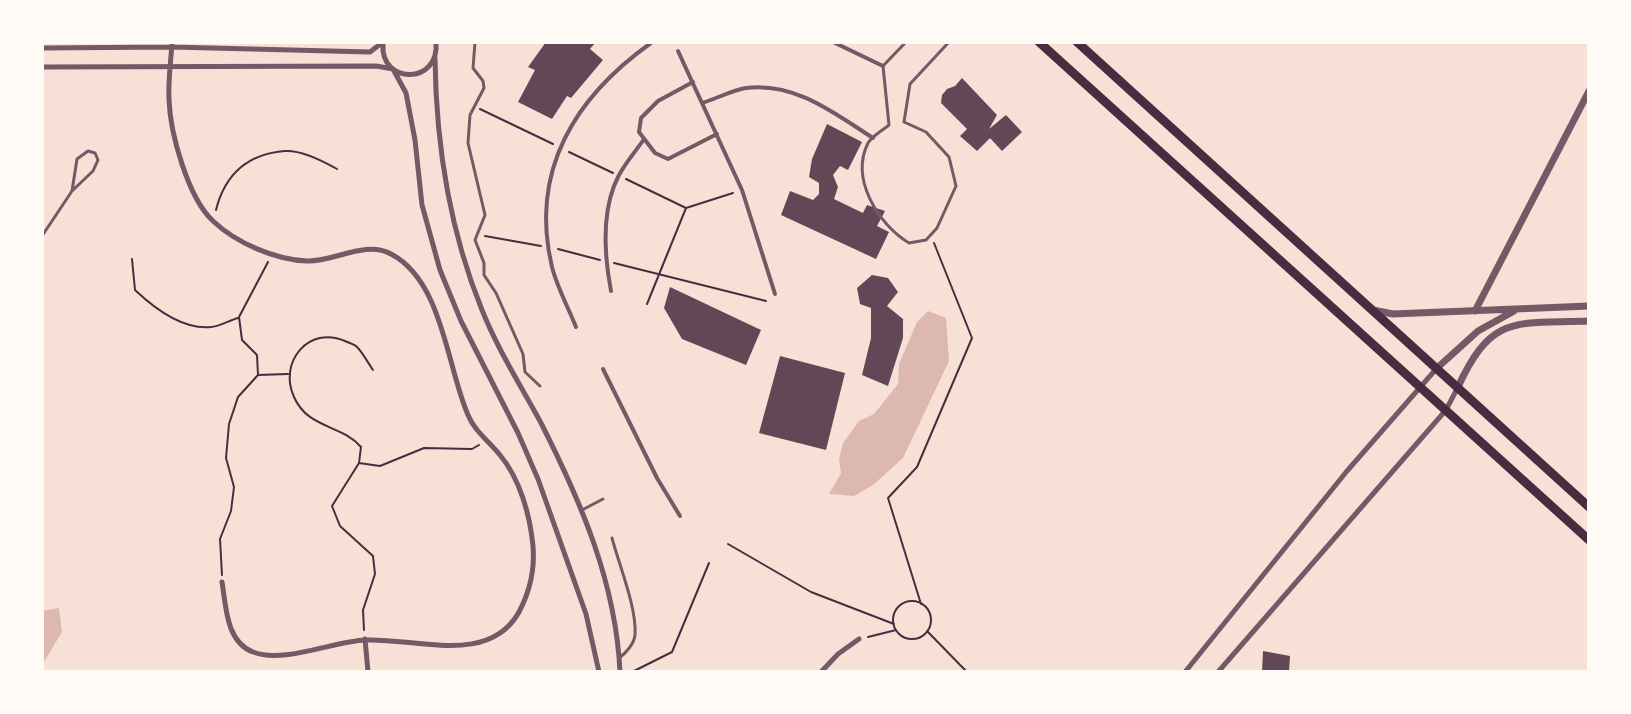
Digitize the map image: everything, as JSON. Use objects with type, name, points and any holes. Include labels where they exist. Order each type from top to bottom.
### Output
[{"type":"highway","points":[[1039,42],[1589,540]]},
{"type":"highway","points":[[1077,42],[1589,507]]},
{"type":"street","points":[[42,48],[172,45],[370,52],[383,42]]},
{"type":"street","points":[[383,42],[384,55],[406,93],[415,140],[422,205],[440,270],[461,321],[518,433],[538,479],[586,614],[599,672]]},
{"type":"street","points":[[436,42],[441,154],[447,198],[464,263],[483,313],[582,510],[594,541],[613,607],[620,672]]},
{"type":"street","points":[[833,42],[883,66]]},
{"type":"street","points":[[576,327],[552,268],[546,229],[547,190],[559,147],[589,98],[612,73],[651,43]]},
{"type":"street","points":[[172,45],[169,102],[177,142],[193,194],[213,221],[244,243],[272,254],[308,261],[370,249],[387,251],[415,273],[446,336],[467,414],[475,429],[512,471],[523,496],[533,545],[532,580],[526,600],[512,625],[492,640],[462,646],[365,639],[273,655],[251,652],[239,642],[230,628],[222,582]]},
{"type":"street","points":[[678,51],[742,190],[776,294]]},
{"type":"street","points":[[42,67],[376,66],[393,69],[401,74],[418,74],[426,70],[435,58]]},
{"type":"street","points":[[693,82],[658,101],[641,118],[639,132],[656,153],[668,159],[717,134]]},
{"type":"street","points":[[702,103],[746,88],[781,89],[812,99],[873,138]]},
{"type":"street","points":[[1475,311],[1589,91]]},
{"type":"street","points":[[611,291],[605,261],[609,209],[619,176],[644,139]]},
{"type":"street","points":[[1373,310],[1393,314],[1589,306]]},
{"type":"street","points":[[1185,672],[1419,387],[1478,332],[1516,309]]},
{"type":"street","points":[[1218,672],[1446,410],[1472,358],[1487,339],[1502,328],[1527,323],[1589,321]]},
{"type":"street","points":[[603,369],[657,478],[680,516]]},
{"type":"street","points":[[365,639],[368,672]]},
{"type":"street","points":[[821,672],[838,654],[859,639]]},
{"type":"lane","points":[[475,42],[473,68],[483,81],[484,88],[470,115],[468,143],[485,215],[475,240],[484,263],[484,275],[496,293],[523,354],[525,372],[540,386]]},
{"type":"lane","points":[[906,42],[883,66],[889,125],[869,141],[861,165],[864,189],[895,234],[909,243],[926,240],[937,228],[956,186],[949,157],[926,132],[904,122],[910,84],[950,42]]},
{"type":"lane","points":[[42,236],[72,191],[93,171],[98,160],[94,153],[88,151],[77,159],[72,191]]},
{"type":"lane","points":[[582,510],[603,499]]},
{"type":"lane","points":[[612,538],[631,606],[635,636],[631,646],[619,658]]},
{"type":"path","points":[[474,106],[686,208],[742,190]]},
{"type":"path","points":[[213,221],[220,193],[234,171],[255,159],[286,151],[321,160],[337,169]]},
{"type":"path","points":[[647,304],[686,208]]},
{"type":"path","points":[[476,234],[549,247],[766,301]]},
{"type":"path","points":[[921,604],[909,601],[898,607],[894,624],[900,634],[911,639],[923,636],[931,619],[930,613],[921,604],[888,498],[917,467],[972,338],[932,238]]},
{"type":"path","points":[[222,582],[220,539],[231,511],[234,487],[226,458],[229,424],[238,397],[258,375],[257,355],[242,340],[238,317],[272,254]]},
{"type":"path","points":[[132,259],[135,290],[157,310],[186,323],[211,327],[238,317]]},
{"type":"path","points":[[365,639],[363,610],[375,574],[373,556],[340,526],[332,506],[359,463],[361,447],[353,438],[307,417],[293,396],[289,374],[297,351],[316,336],[334,336],[357,346],[373,370]]},
{"type":"path","points":[[258,375],[289,374]]},
{"type":"path","points":[[359,463],[380,466],[424,447],[472,449],[486,440]]},
{"type":"path","points":[[728,544],[811,592],[894,624]]},
{"type":"path","points":[[632,672],[672,652],[709,563]]},
{"type":"path","points":[[859,639],[896,630]]},
{"type":"path","points":[[927,631],[967,672]]},
{"type":"shaded area","points":[[928,311],[946,318],[949,361],[903,458],[873,485],[854,496],[829,494],[841,473],[839,459],[843,443],[859,421],[874,414],[898,384],[899,364],[917,322]]},
{"type":"shaded area","points":[[59,608],[62,632],[42,665],[42,611]]},
{"type":"building","points":[[546,42],[596,42],[590,49],[603,60],[571,98],[567,96],[552,119],[518,102],[535,70],[528,67]]},
{"type":"building","points":[[962,78],[997,115],[989,129],[1006,115],[1022,132],[1002,151],[990,138],[977,151],[960,136],[967,129],[941,103],[942,95],[947,89],[955,86]]},
{"type":"building","points":[[827,124],[862,142],[848,170],[840,166],[833,175],[838,187],[834,199],[863,213],[867,205],[885,211],[877,226],[889,232],[876,259],[781,215],[790,191],[813,200],[819,194],[819,183],[809,177],[812,159]]},
{"type":"building","points":[[872,275],[888,278],[898,292],[887,306],[903,319],[903,338],[888,386],[862,375],[871,338],[871,308],[860,304],[857,288]]},
{"type":"building","points":[[670,287],[761,330],[746,365],[682,339],[664,308]]},
{"type":"building","points":[[780,356],[845,373],[826,450],[759,433]]},
{"type":"building","points":[[1263,651],[1290,656],[1289,672],[1262,672]]}]
